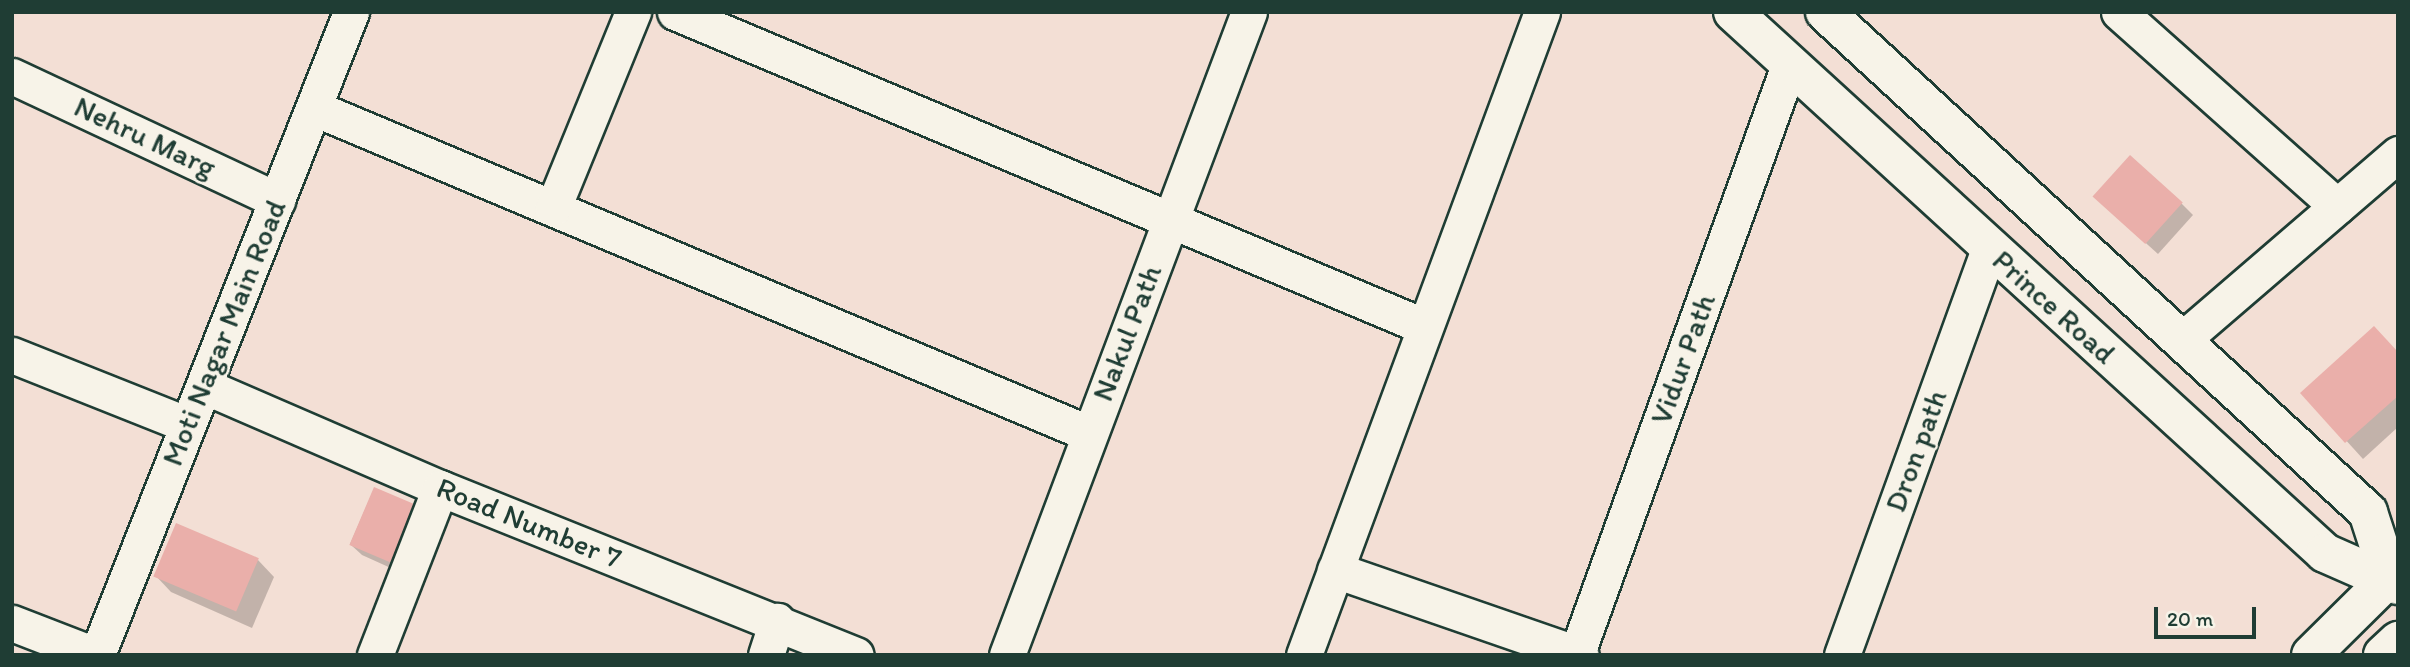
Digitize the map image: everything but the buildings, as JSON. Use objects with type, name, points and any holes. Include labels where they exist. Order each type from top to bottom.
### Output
[{"type":"street","name":"Moti Nagar Main Road","points":[[96,655],[351,12]]},
{"type":"street","points":[[553,208],[633,12]]},
{"type":"street","points":[[675,12],[1172,218],[1423,326]]},
{"type":"street","name":"Nakul Path","points":[[1007,655],[1088,433],[1249,12]]},
{"type":"street","points":[[1304,655],[1423,326],[1542,12]]},
{"type":"street","name":"Prince Road","points":[[1734,12],[2325,553],[2395,577]]},
{"type":"street","points":[[1826,12],[2368,512],[2395,577],[2311,655]]},
{"type":"street","points":[[2119,12],[2337,206]]},
{"type":"street","name":"Vidur Path","points":[[1579,654],[1789,65]]},
{"type":"street","name":"Nehru Marg","points":[[12,76],[277,200]]},
{"type":"street","points":[[314,108],[1088,433]]},
{"type":"street","points":[[2183,339],[2398,154]]},
{"type":"street","name":"Dron path","points":[[1842,655],[1989,248]]},
{"type":"street","points":[[12,355],[188,425]]},
{"type":"street","name":"Road Number 7","points":[[204,386],[440,488],[777,621],[856,655]]},
{"type":"street","points":[[375,655],[440,488]]},
{"type":"street","points":[[1335,570],[1579,654]]},
{"type":"street","points":[[766,655],[777,621]]},
{"type":"street","points":[[12,623],[96,655]]},
{"type":"street","points":[[2383,655],[2398,641]]}]
